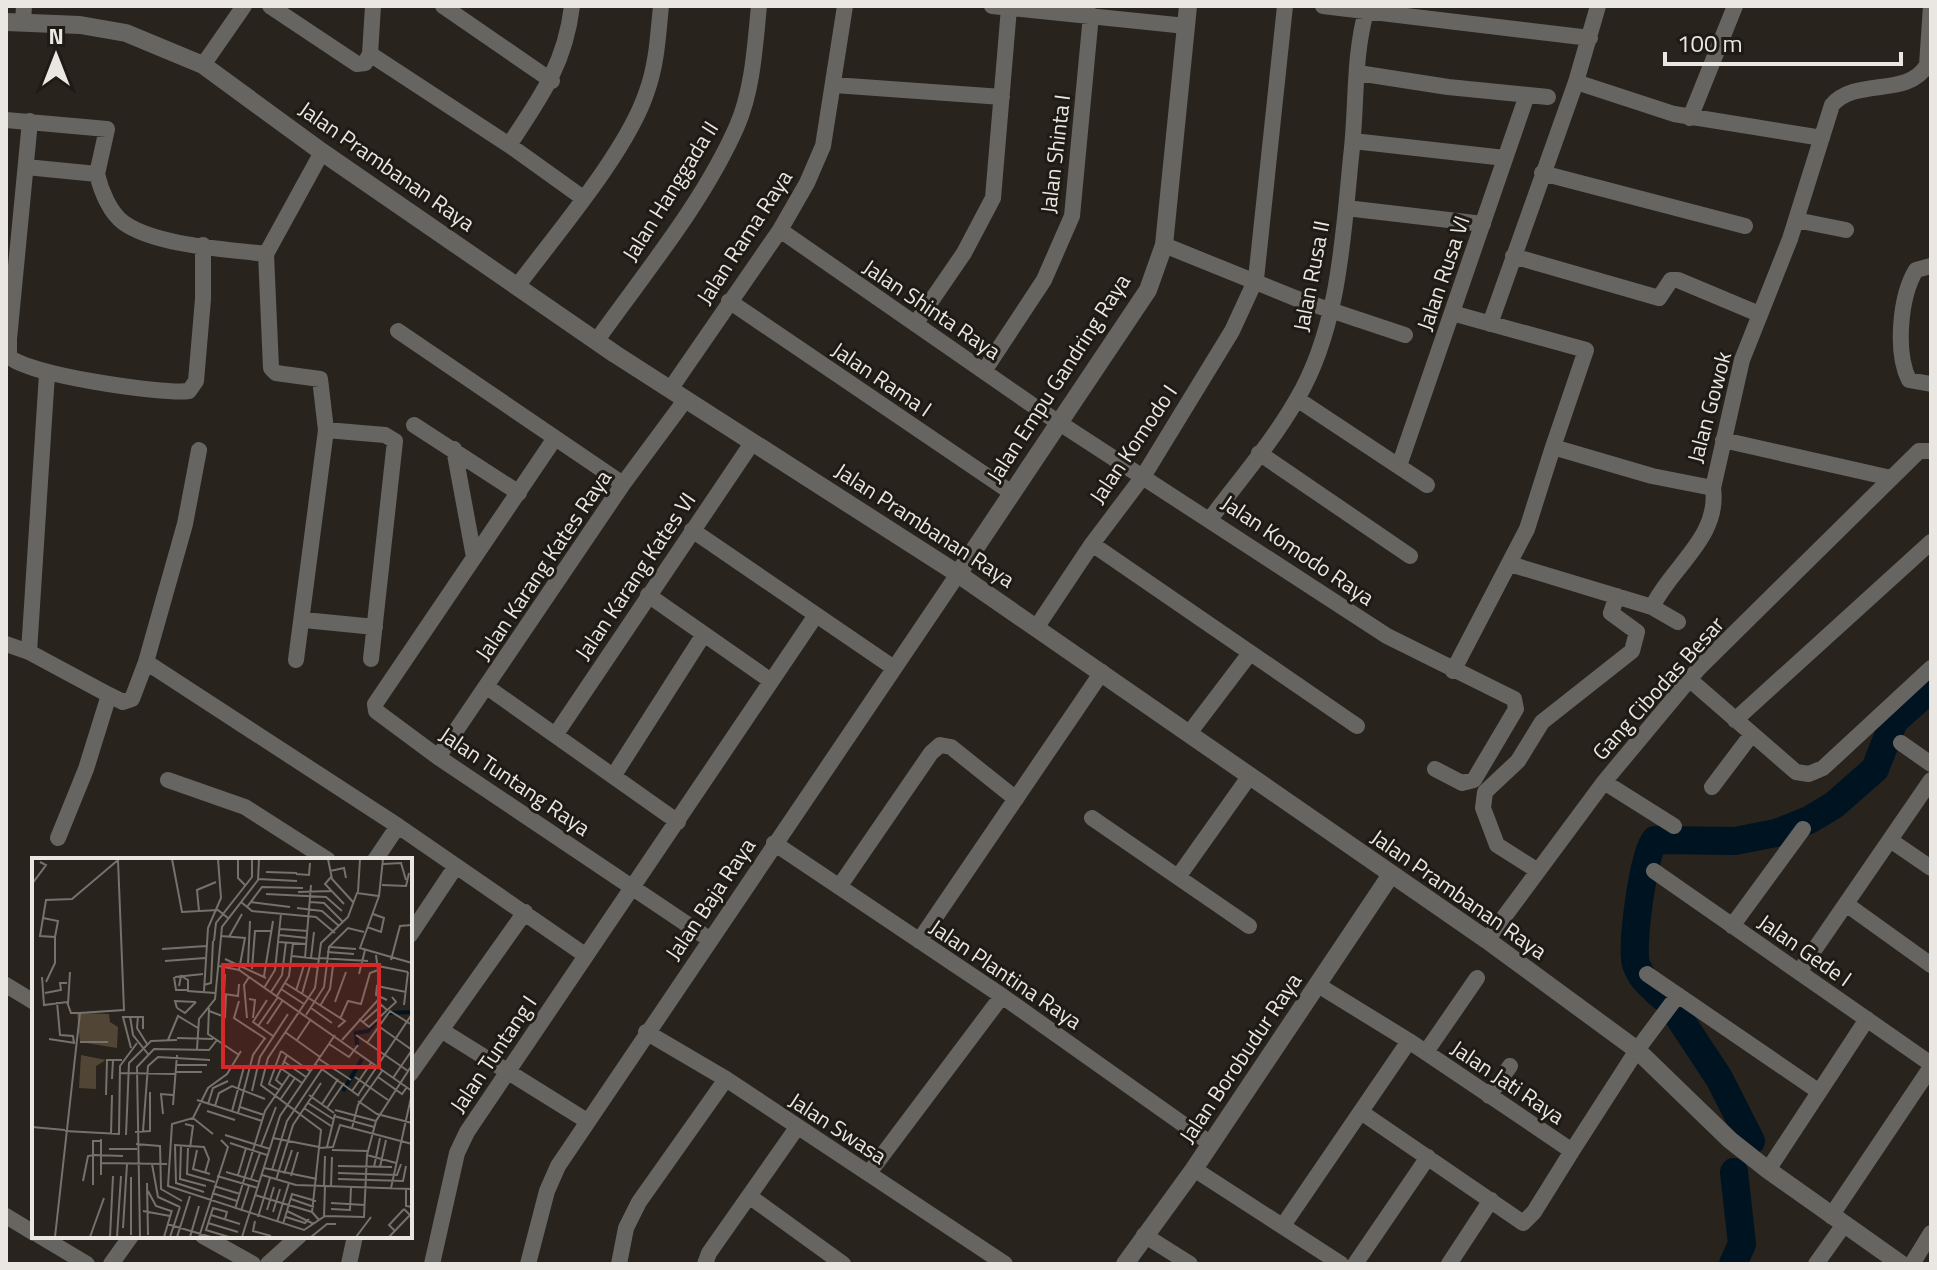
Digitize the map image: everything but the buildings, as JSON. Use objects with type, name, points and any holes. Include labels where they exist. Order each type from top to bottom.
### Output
[{"type":"street","points":[[203,65],[244,6]]},
{"type":"street","points":[[270,6],[357,64],[365,63],[370,54],[373,6]]},
{"type":"street","points":[[443,6],[552,81]]},
{"type":"street","points":[[509,145],[552,81],[563,52],[572,6]]},
{"type":"street","points":[[518,285],[583,198],[646,94],[656,62],[661,6]]},
{"type":"street","name":"Jalan Hanggada II","points":[[597,340],[683,219],[738,124],[750,82],[759,6]]},
{"type":"street","name":"Jalan Rama Raya","points":[[678,394],[729,301],[780,230],[823,146],[845,6]]},
{"type":"street","name":"Jalan Empu Gandring Raya","points":[[958,574],[1148,290],[1164,245],[1188,6]]},
{"type":"street","name":"Jalan Komodo I","points":[[1036,628],[1092,544],[1144,475],[1232,331],[1256,279],[1285,6]]},
{"type":"street","points":[[1323,6],[1590,38]]},
{"type":"street","points":[[1490,324],[1576,82],[1598,6]]},
{"type":"street","points":[[1690,118],[1735,6]]},
{"type":"street","points":[[916,323],[964,253],[993,198],[1002,97],[1000,7],[1186,26]]},
{"type":"street","name":"Jalan Rusa II","points":[[1211,518],[1297,399],[1318,353],[1332,308],[1353,141],[1358,40],[1366,12]]},
{"type":"street","name":"Jalan Shinta I","points":[[984,371],[1044,280],[1072,216],[1091,15]]},
{"type":"street","name":"Jalan Prambanan Raya","points":[[18,17],[126,33],[203,65],[322,152],[597,340],[958,574],[1190,732],[1390,876],[1487,940],[1637,1050],[1730,1140],[1763,1166],[1901,1264]]},
{"type":"street","name":"Jalan Gowok","points":[[1553,447],[1652,476],[1713,488],[1734,387],[1796,220],[1832,105],[1838,98],[1908,81],[1922,72],[1927,65],[1930,18]]},
{"type":"street","points":[[370,54],[509,145],[583,198]]},
{"type":"street","points":[[1358,73],[1548,97]]},
{"type":"street","points":[[1576,82],[1690,118],[1822,138]]},
{"type":"street","points":[[834,85],[1002,97]]},
{"type":"street","name":"Jalan Rusa VI","points":[[1399,466],[1527,95]]},
{"type":"street","points":[[6,120],[105,127],[97,174],[100,188],[117,217],[126,225],[172,240],[266,254]]},
{"type":"street","points":[[30,121],[9,356],[15,363],[47,374],[183,392],[194,386],[203,299],[203,245]]},
{"type":"street","points":[[1353,141],[1505,158]]},
{"type":"street","points":[[296,660],[304,620],[326,430],[320,379],[276,373],[271,368],[266,254],[322,152]]},
{"type":"street","points":[[26,167],[97,174]]},
{"type":"street","points":[[1542,173],[1745,226]]},
{"type":"street","points":[[1346,208],[1483,224]]},
{"type":"street","points":[[1796,220],[1846,230]]},
{"type":"street","name":"Jalan Shinta Raya","points":[[780,230],[1060,423]]},
{"type":"street","points":[[1164,245],[1256,279],[1300,300],[1332,308],[1405,335]]},
{"type":"street","points":[[1513,256],[1659,298],[1671,280],[1678,280],[1759,314]]},
{"type":"street","points":[[1931,266],[1916,270],[1909,282],[1902,321],[1905,372],[1909,380],[1931,384]]},
{"type":"street","name":"Jalan Rama I","points":[[729,301],[1012,493]]},
{"type":"street","points":[[1452,313],[1586,350],[1527,529],[1453,671]]},
{"type":"street","points":[[398,331],[623,484]]},
{"type":"street","points":[[29,652],[47,374]]},
{"type":"street","name":"Jalan Karang Kates Raya","points":[[438,757],[623,484],[678,394]]},
{"type":"street","points":[[1297,399],[1427,485]]},
{"type":"street","name":"Jalan Komodo Raya","points":[[1060,423],[1211,518],[1387,636],[1453,671],[1511,696],[1516,702],[1514,713],[1474,780],[1462,783],[1435,769]]},
{"type":"street","points":[[414,425],[519,493]]},
{"type":"street","points":[[326,430],[385,435],[395,441],[371,659]]},
{"type":"street","points":[[474,557],[555,438]]},
{"type":"street","points":[[1723,440],[1891,478]]},
{"type":"street","name":"Jalan Karang Kates VI","points":[[556,734],[752,443]]},
{"type":"street","points":[[454,449],[474,557]]},
{"type":"street","points":[[6,644],[29,652],[123,702],[132,699],[146,662],[185,524],[199,450]]},
{"type":"street","name":"Gang Cibodas Besar","points":[[1487,940],[1604,782],[1689,679],[1891,478],[1925,451]]},
{"type":"street","points":[[1259,453],[1410,556]]},
{"type":"street","points":[[1652,607],[1666,581],[1687,559],[1712,519],[1713,488]]},
{"type":"street","points":[[692,530],[894,668]]},
{"type":"street","points":[[1735,720],[1931,542]]},
{"type":"street","points":[[1092,544],[1357,726]]},
{"type":"street","name":"Jalan Tuntang Raya","points":[[474,557],[375,707],[383,719],[709,939]]},
{"type":"street","points":[[1510,564],[1652,607],[1678,622]]},
{"type":"street","name":"Jalan Baja Raya","points":[[528,1264],[552,1177],[646,1032],[958,574]]},
{"type":"street","points":[[648,595],[771,681]]},
{"type":"street","points":[[1538,871],[1497,845],[1487,824],[1482,799],[1485,792],[1518,761],[1542,722],[1632,651],[1637,632],[1611,613],[1617,596]]},
{"type":"street","name":"Jalan Tuntang I","points":[[432,1264],[461,1144],[816,615]]},
{"type":"street","points":[[304,620],[375,627]]},
{"type":"street","points":[[614,775],[704,634]]},
{"type":"street","points":[[1190,732],[1250,653]]},
{"type":"street","points":[[146,662],[398,826],[585,955]]},
{"type":"street","points":[[1689,679],[1796,772],[1815,773],[1931,668]]},
{"type":"street","points":[[919,941],[1102,672]]},
{"type":"street","points":[[487,687],[678,822]]},
{"type":"street","points":[[58,838],[86,769],[109,695]]},
{"type":"street","points":[[1712,787],[1752,734]]},
{"type":"street","points":[[1901,743],[1931,764]]},
{"type":"street","points":[[839,887],[931,753],[940,745],[951,747],[1016,799]]},
{"type":"street","points":[[1178,877],[1249,777]]},
{"type":"street","points":[[168,780],[245,807],[325,858]]},
{"type":"street","points":[[1799,972],[1931,780]]},
{"type":"street","points":[[1604,782],[1674,826]]},
{"type":"street","points":[[1092,818],[1249,926]]},
{"type":"street","points":[[376,858],[398,826]]},
{"type":"street","points":[[1732,926],[1803,829]]},
{"type":"street","points":[[295,839],[302,858]]},
{"type":"street","points":[[1890,840],[1931,868]]},
{"type":"street","name":"Jalan Plantina Raya","points":[[774,843],[1002,996],[1211,1144]]},
{"type":"street","points":[[412,932],[456,866]]},
{"type":"street","name":"Jalan Gede I","points":[[1654,871],[1931,1065]]},
{"type":"street","name":"Jalan Borobudur Raya","points":[[1125,1264],[1194,1169],[1390,876]]},
{"type":"street","points":[[1846,904],[1931,965]]},
{"type":"street","points":[[412,1071],[525,912]]},
{"type":"street","points":[[1647,974],[1818,1091]]},
{"type":"street","points":[[1426,1052],[1477,978]]},
{"type":"street","points":[[6,985],[32,1001]]},
{"type":"street","name":"Jalan Jati Raya","points":[[1318,985],[1426,1052],[1572,1151],[1637,1050],[1678,995]]},
{"type":"street","points":[[869,1173],[1002,996]]},
{"type":"street","points":[[1763,1166],[1867,1019]]},
{"type":"street","points":[[441,1030],[507,1074],[587,1121]]},
{"type":"street","name":"Jalan Swasa","points":[[646,1032],[726,1079],[796,1129],[869,1173],[1005,1264]]},
{"type":"street","points":[[1284,1224],[1409,1041]]},
{"type":"street","points":[[1816,1264],[1837,1221],[1931,1065]]},
{"type":"street","points":[[1489,1096],[1510,1066]]},
{"type":"street","points":[[619,1264],[626,1228],[639,1202],[726,1079]]},
{"type":"street","points":[[1361,1112],[1519,1222],[1528,1221],[1572,1151]]},
{"type":"street","points":[[705,1264],[709,1253],[796,1129]]},
{"type":"street","points":[[1355,1264],[1428,1157]]},
{"type":"street","points":[[1194,1169],[1284,1224],[1341,1264]]},
{"type":"street","points":[[749,1196],[843,1264]]},
{"type":"street","points":[[1449,1264],[1491,1200]]},
{"type":"street","points":[[6,1216],[32,1232]]},
{"type":"street","points":[[1912,1264],[1931,1233]]},
{"type":"street","points":[[1144,1235],[1190,1264]]},
{"type":"street","points":[[43,1238],[87,1264]]},
{"type":"street","points":[[111,1264],[130,1238]]},
{"type":"street","points":[[207,1238],[253,1264]]},
{"type":"street","points":[[268,1264],[297,1238]]},
{"type":"street","points":[[349,1264],[355,1238]]},
{"type":"waterway","points":[[1664,998],[1641,975],[1635,954],[1642,881],[1655,840],[1735,841],[1776,833],[1809,820],[1834,805],[1875,769],[1894,721],[1931,688]]},
{"type":"waterway","points":[[1672,1007],[1719,1078],[1751,1141]]},
{"type":"waterway","points":[[1733,1264],[1742,1244],[1734,1172]]}]
